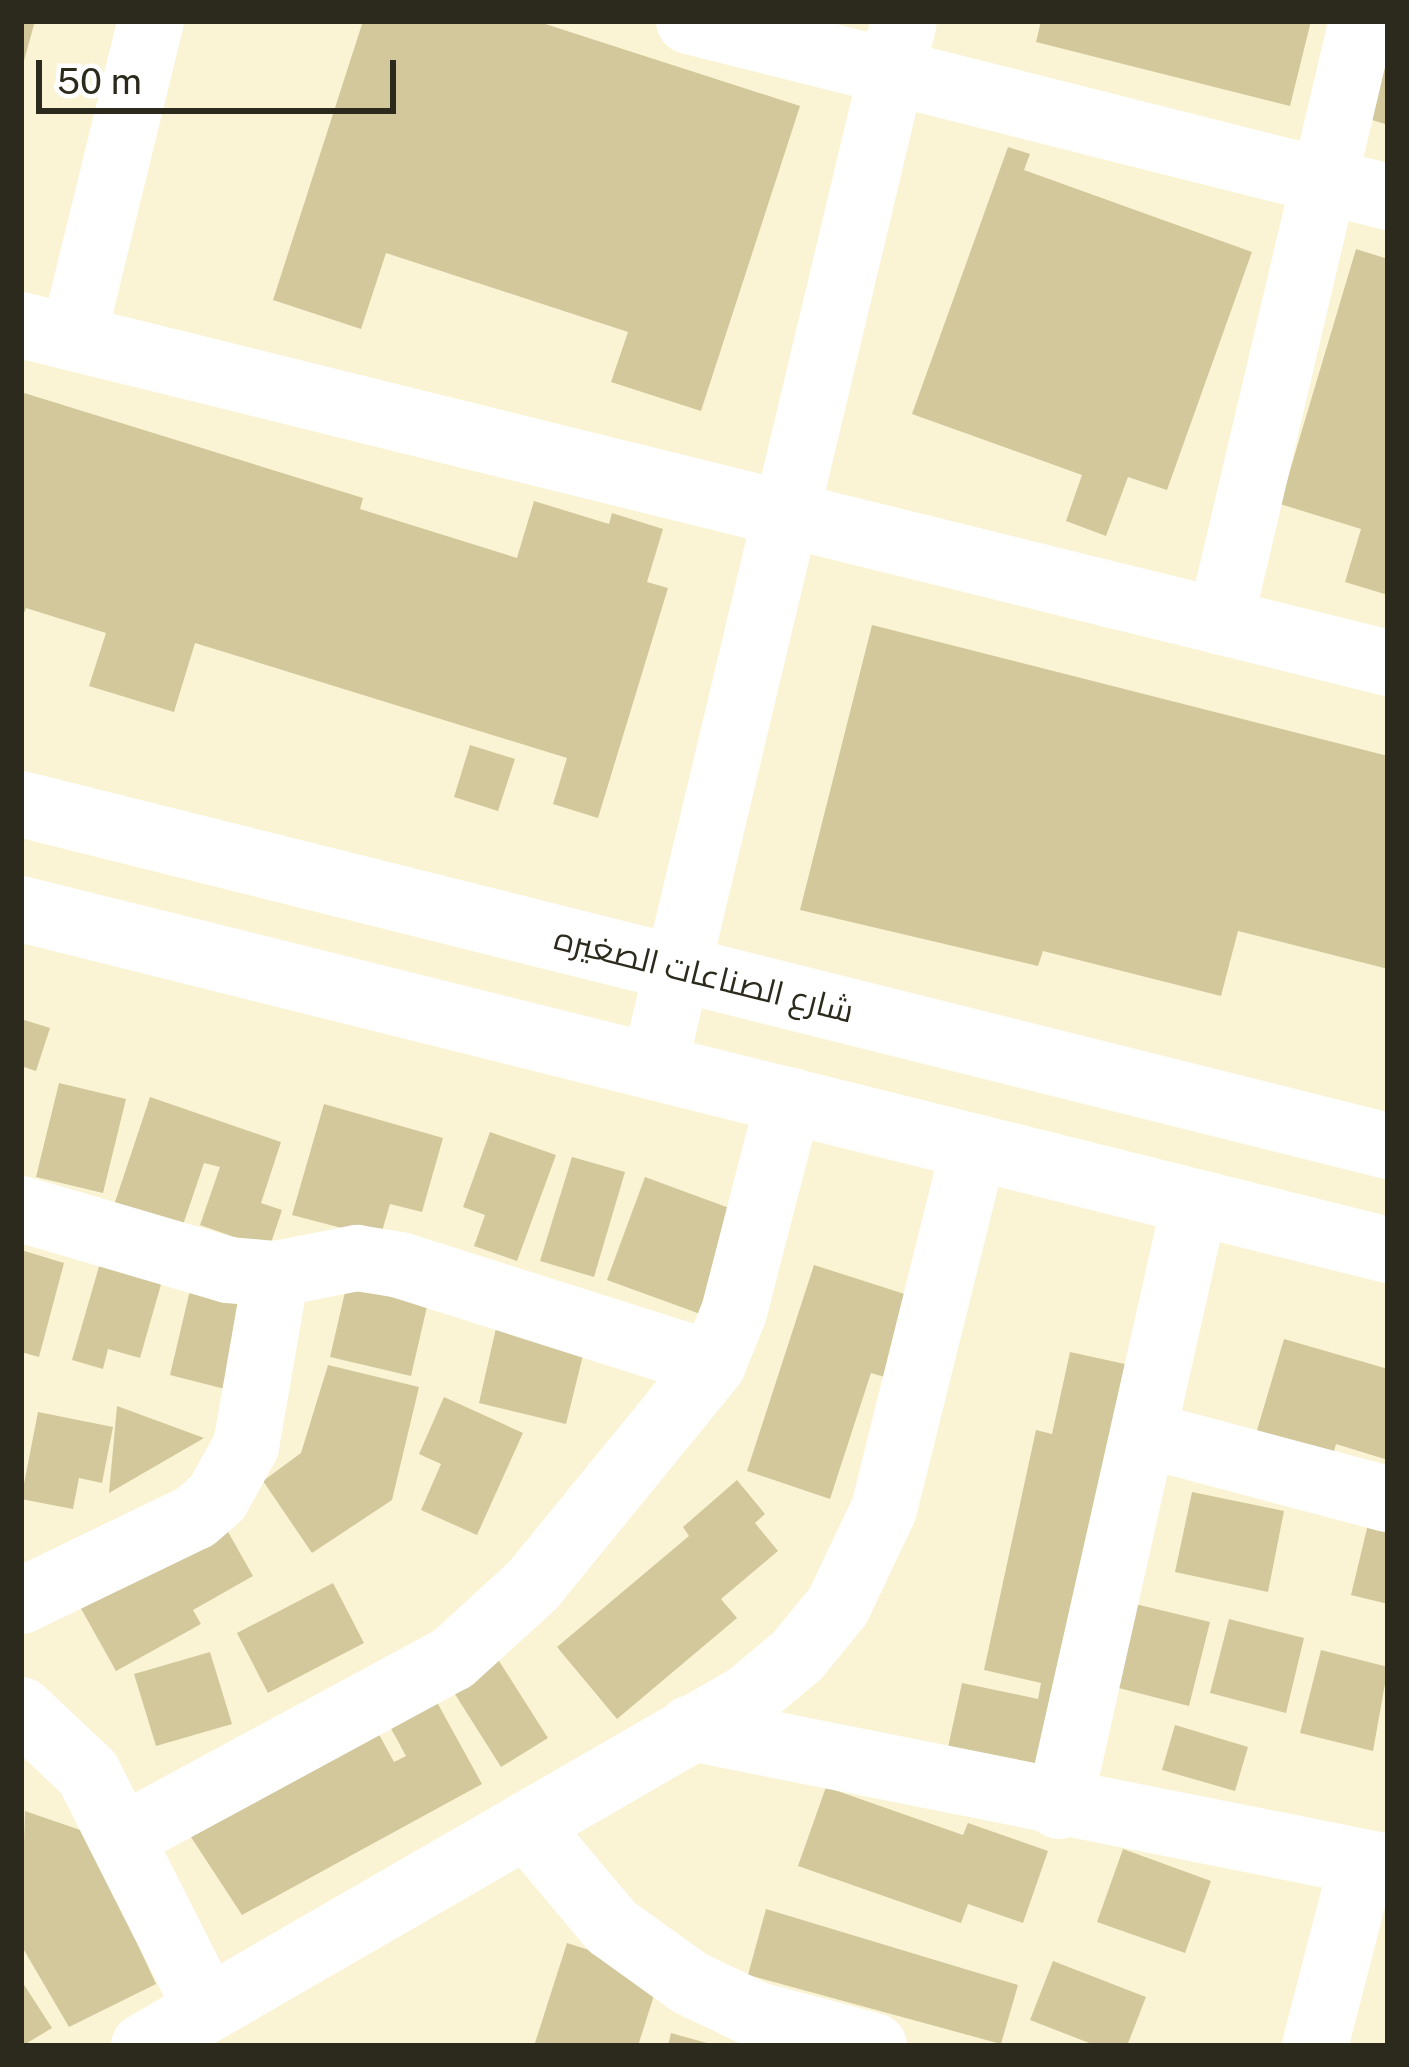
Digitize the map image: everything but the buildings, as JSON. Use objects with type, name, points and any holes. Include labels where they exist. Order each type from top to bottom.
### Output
[{"type":"street","points":[[151,21],[47,332],[1388,663]]},
{"type":"street","points":[[689,21],[898,46],[1324,181],[1388,196]]},
{"type":"street","points":[[1220,622],[1362,21]]},
{"type":"street","points":[[654,1067],[898,46]]},
{"type":"street","name":"شارع الصناعات الصغيره","points":[[21,804],[1388,1146]]},
{"type":"street","points":[[21,909],[1388,1250]]},
{"type":"street","points":[[124,1836],[452,1659],[496,1626],[712,1364],[734,1312],[789,1100]]},
{"type":"street","points":[[144,2046],[748,1697],[797,1656],[865,1560],[909,1424],[974,1147]]},
{"type":"street","points":[[1059,1806],[1196,1202]]},
{"type":"street","points":[[21,1209],[228,1270],[276,1274],[357,1258],[400,1265],[712,1364]]},
{"type":"street","points":[[21,1601],[195,1517],[218,1498],[245,1446],[276,1274]]},
{"type":"street","points":[[1143,1434],[1388,1499]]},
{"type":"street","points":[[21,1710],[88,1773],[124,1836],[207,2009]]},
{"type":"street","points":[[691,1728],[1059,1806],[1375,1866],[1315,2046]]},
{"type":"street","points":[[526,1825],[612,1927],[752,2030],[874,2046]]}]
